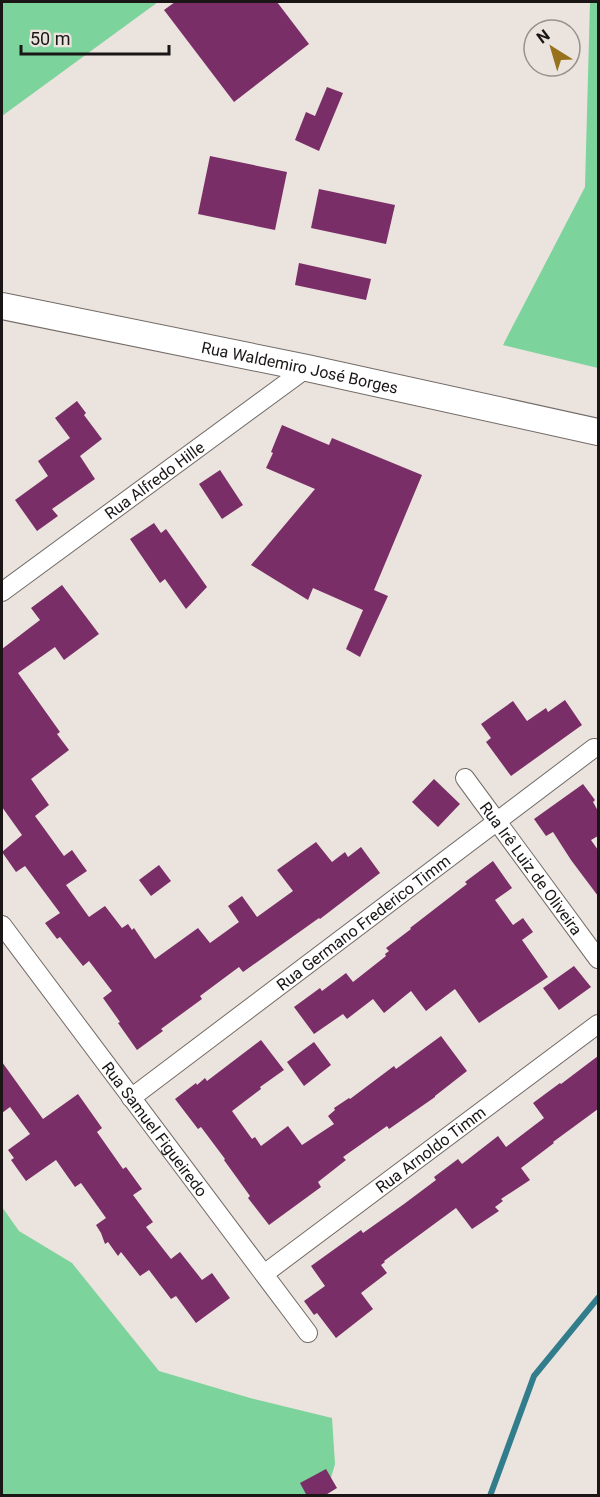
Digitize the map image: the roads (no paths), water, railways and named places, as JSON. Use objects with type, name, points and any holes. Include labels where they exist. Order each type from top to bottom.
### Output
[{"type":"main road","name":"Rua Waldemiro José Borges","points":[[2,306],[307,368],[598,432]]},
{"type":"street","name":"Rua Alfredo Hille","points":[[2,592],[307,368]]},
{"type":"street","name":"Rua Germano Frederico Timm","points":[[131,1098],[594,748]]},
{"type":"street","name":"Rua Irê Luiz de Oliveira","points":[[465,778],[598,959]]},
{"type":"street","name":"Rua Samuel Figueiredo","points":[[2,925],[308,1334]]},
{"type":"street","name":"Rua Arnoldo Timm","points":[[264,1274],[598,1024]]},
{"type":"waterway","points":[[490,1496],[534,1376],[598,1298]]}]
